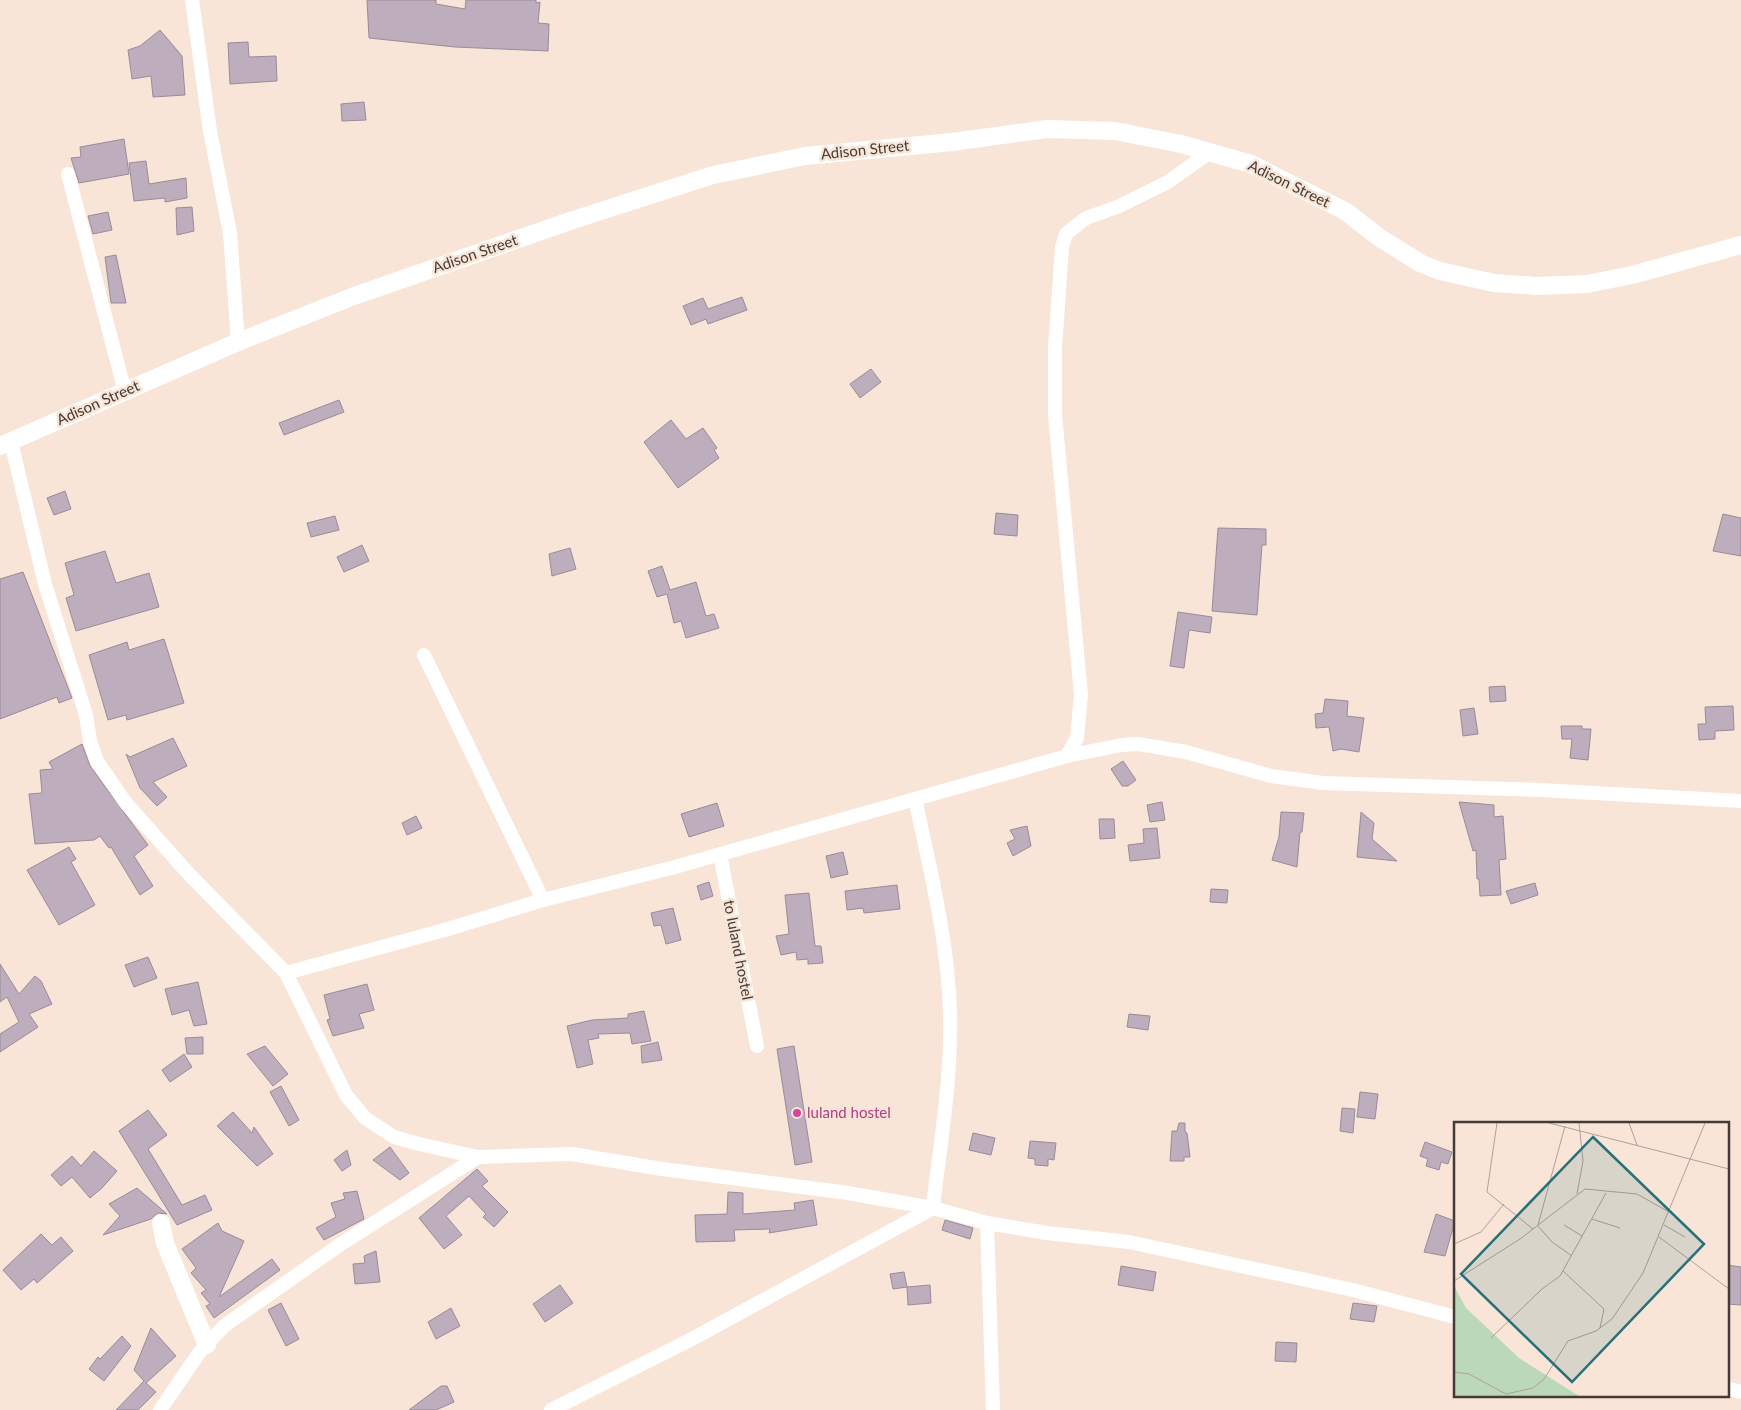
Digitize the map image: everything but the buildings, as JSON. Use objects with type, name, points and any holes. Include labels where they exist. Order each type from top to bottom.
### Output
[{"type":"street","points":[[192,0],[210,130],[230,233],[238,342]]},
{"type":"street","name":"Adison Street","points":[[5,444],[238,342],[354,296],[545,229],[713,175],[805,156],[952,142],[1047,129],[1114,131],[1210,152],[1251,164],[1345,211],[1380,238],[1420,263],[1440,272],[1494,283],[1537,286],[1587,284],[1632,276],[1741,245]]},
{"type":"street","points":[[1067,756],[1077,738],[1081,695],[1055,415],[1056,340],[1062,247],[1066,234],[1086,218],[1117,207],[1168,182],[1210,152]]},
{"type":"street","points":[[68,174],[125,392]]},
{"type":"street","points":[[5,444],[45,584],[86,715],[90,741],[97,761],[125,802],[187,872],[286,973],[346,1095],[365,1118],[394,1137],[478,1157],[572,1154],[662,1169],[848,1192],[933,1208],[987,1223],[1047,1233],[1129,1242],[1353,1290],[1454,1317]]},
{"type":"street","points":[[424,654],[543,900]]},
{"type":"street","points":[[286,973],[448,929],[543,900],[720,854],[1067,756],[1122,745],[1138,744],[1164,747],[1272,776],[1323,783],[1540,790],[1741,801]]},
{"type":"street","points":[[915,799],[938,907],[948,978],[950,1013],[948,1056],[933,1208]]},
{"type":"street","name":"to luland hostel","points":[[720,854],[757,1046]]},
{"type":"street","points":[[160,1410],[207,1345],[224,1326],[341,1244],[478,1157]]},
{"type":"street","points":[[551,1410],[690,1340],[933,1208]]},
{"type":"street","points":[[161,1223],[165,1243],[207,1345]]},
{"type":"street","points":[[987,1223],[993,1410]]},
{"type":"street","points":[[1728,1388],[1741,1392]]},
{"type":"place","name":"luland hostel","points":[[797,1113]]}]
